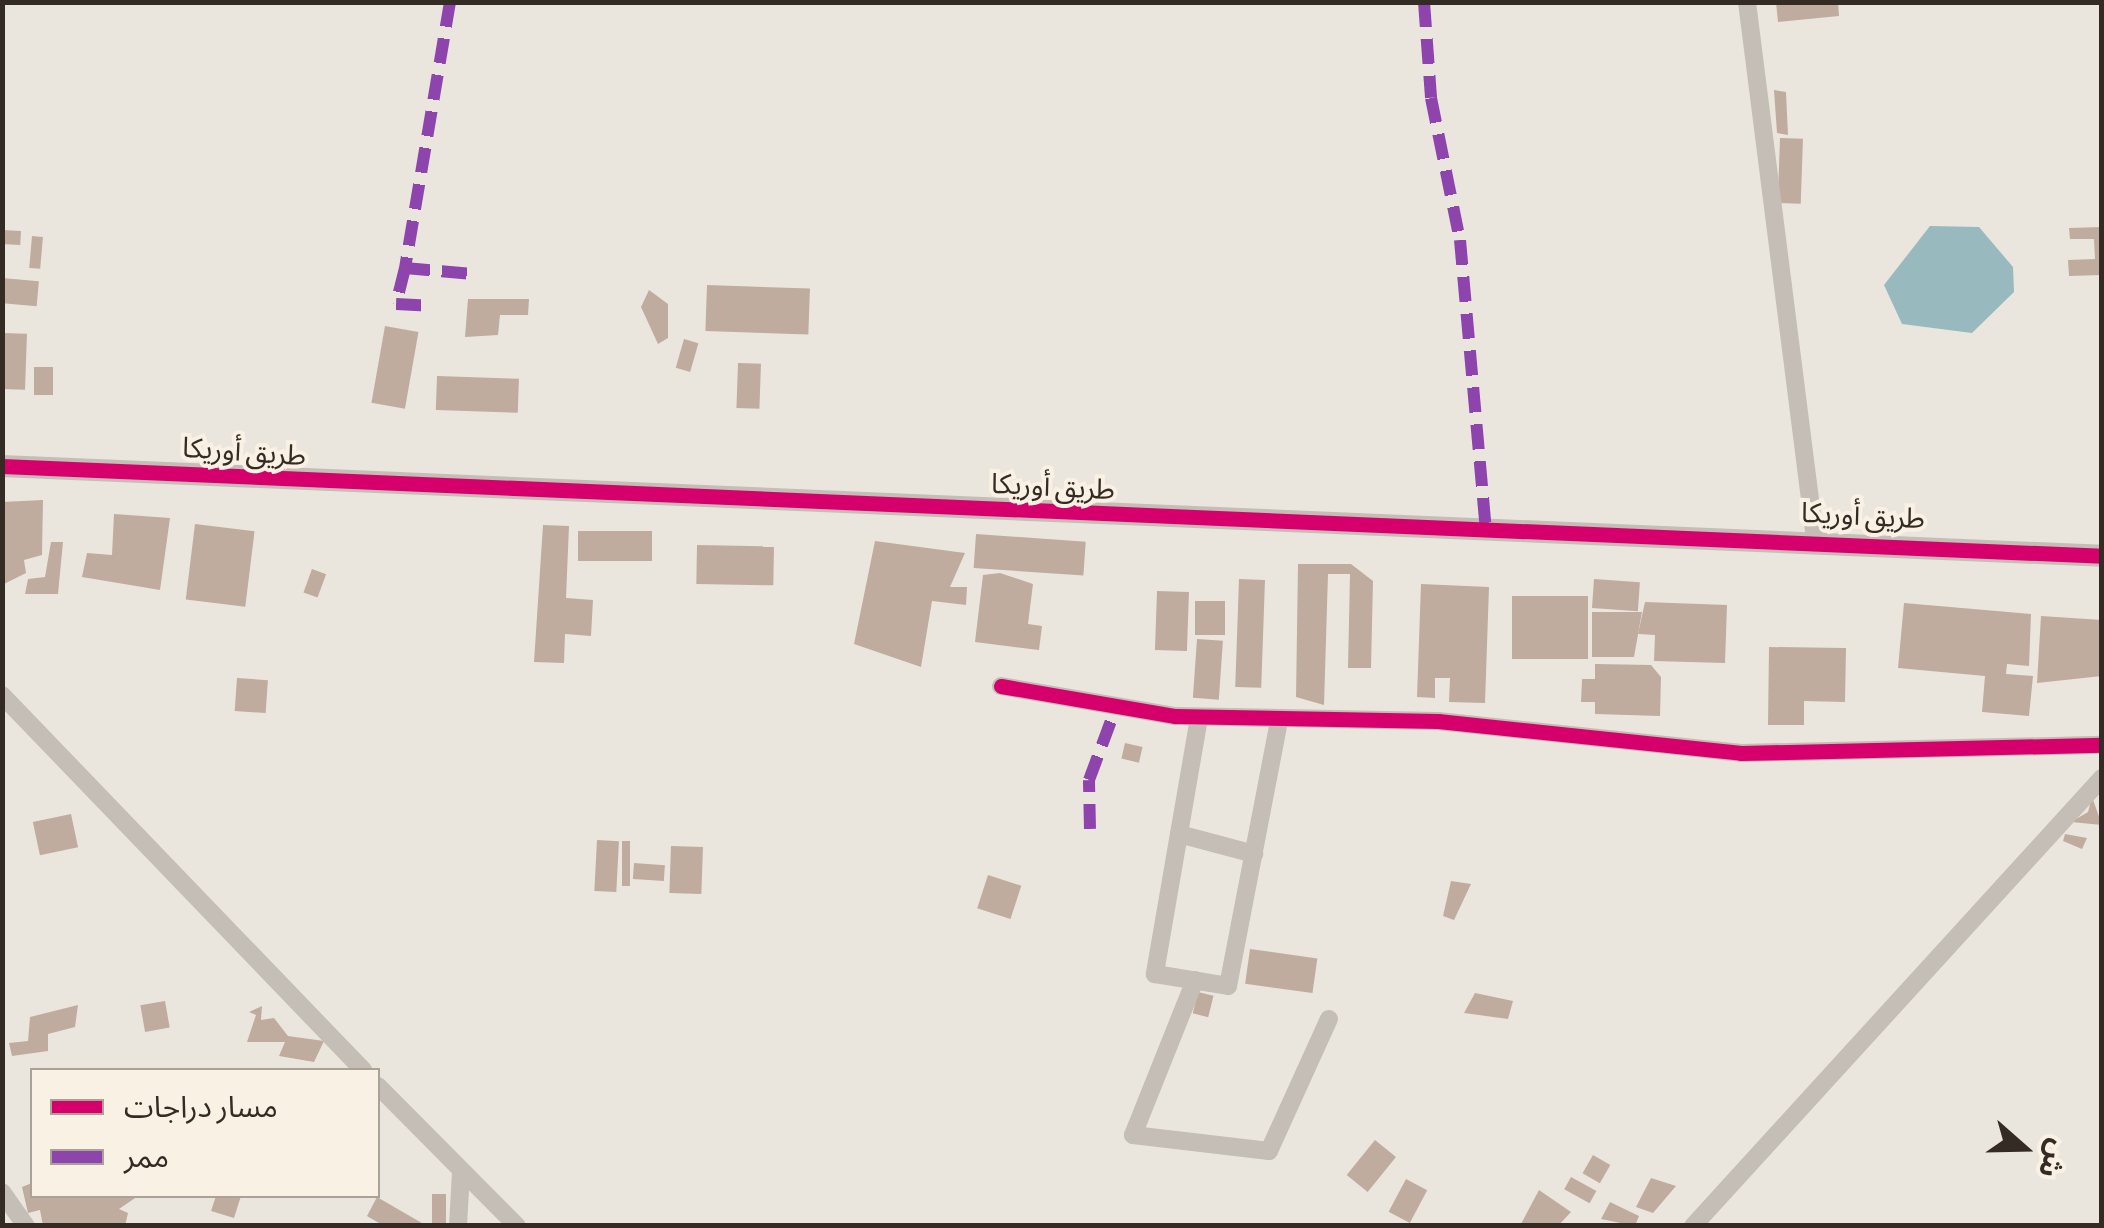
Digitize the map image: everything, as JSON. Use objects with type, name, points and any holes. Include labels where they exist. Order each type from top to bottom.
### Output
[{"type":"street","points":[[1747,2],[1815,539]]},
{"type":"street","name":"طريق أوريكا","points":[[2,466],[1815,539],[2102,556]]},
{"type":"street","points":[[1000,686],[1200,718],[1279,722],[1438,721],[1741,752],[2102,745]]},
{"type":"street","points":[[2,695],[361,1068]]},
{"type":"street","points":[[1200,718],[1155,974],[1228,986],[1279,722]]},
{"type":"street","points":[[1693,1226],[2102,778]]},
{"type":"street","points":[[1179,834],[1254,854]]},
{"type":"street","points":[[1195,980],[1132,1135],[1269,1151],[1329,1019]]},
{"type":"street","points":[[380,1088],[460,1173],[518,1226]]},
{"type":"street","points":[[458,1226],[460,1173]]},
{"type":"street","points":[[2,1192],[26,1226]]},
{"type":"water","points":[[1930,226],[1979,227],[2013,267],[2014,292],[1972,333],[1902,324],[1884,285]]},
{"type":"building","points":[[1776,2],[1838,2],[1839,16],[1778,22]]},
{"type":"building","points":[[1774,90],[1786,92],[1788,135],[1777,133]]},
{"type":"building","points":[[1780,138],[1803,139],[1801,204],[1778,203]]},
{"type":"building","points":[[2102,227],[2102,275],[2069,276],[2068,260],[2095,259],[2094,239],[2070,239],[2069,228]]},
{"type":"building","points":[[2,230],[21,231],[20,245],[2,244]]},
{"type":"building","points":[[32,236],[43,237],[40,269],[29,268]]},
{"type":"building","points":[[2,278],[39,281],[37,306],[2,303]]},
{"type":"building","points":[[707,285],[810,289],[808,335],[705,331]]},
{"type":"building","points":[[649,290],[668,304],[668,338],[658,344],[641,307]]},
{"type":"building","points":[[468,299],[529,299],[528,315],[500,315],[498,335],[465,337]]},
{"type":"building","points":[[385,326],[418,332],[405,409],[371,403]]},
{"type":"building","points":[[2,333],[27,334],[25,390],[2,389]]},
{"type":"building","points":[[684,339],[698,343],[690,372],[676,368]]},
{"type":"building","points":[[738,363],[761,364],[759,409],[736,408]]},
{"type":"building","points":[[34,367],[53,367],[53,395],[34,395]]},
{"type":"building","points":[[437,376],[519,379],[518,413],[436,410]]},
{"type":"building","points":[[43,500],[42,555],[24,560],[26,573],[2,585],[2,502]]},
{"type":"building","points":[[114,514],[170,518],[160,590],[82,577],[87,553],[112,555]]},
{"type":"building","points":[[195,524],[255,531],[245,607],[186,599]]},
{"type":"building","points":[[543,525],[569,526],[566,598],[593,600],[591,636],[565,634],[564,663],[534,662]]},
{"type":"building","points":[[578,531],[652,531],[652,561],[578,561]]},
{"type":"building","points":[[976,534],[1086,542],[1083,576],[974,568]]},
{"type":"building","points":[[875,541],[965,553],[950,587],[967,587],[966,605],[932,601],[921,667],[854,644]]},
{"type":"building","points":[[51,542],[63,542],[58,594],[25,594],[28,579],[45,577]]},
{"type":"building","points":[[697,545],[774,546],[773,585],[696,584]]},
{"type":"building","points":[[1298,564],[1351,564],[1373,581],[1371,668],[1348,668],[1350,574],[1328,574],[1324,705],[1296,697]]},
{"type":"building","points":[[312,569],[326,574],[318,598],[303,592]]},
{"type":"building","points":[[1000,573],[1033,584],[1028,624],[1042,626],[1039,650],[975,642],[983,575]]},
{"type":"building","points":[[1239,579],[1265,580],[1261,688],[1235,687]]},
{"type":"building","points":[[1594,579],[1640,582],[1638,611],[1592,608]]},
{"type":"building","points":[[1421,584],[1489,587],[1485,703],[1449,702],[1450,678],[1435,678],[1435,698],[1417,697]]},
{"type":"building","points":[[1157,591],[1189,592],[1187,651],[1155,650]]},
{"type":"building","points":[[1512,596],[1588,596],[1588,659],[1512,659]]},
{"type":"building","points":[[1195,601],[1225,601],[1225,635],[1195,635]]},
{"type":"building","points":[[1645,602],[1727,605],[1725,663],[1654,661],[1655,635],[1638,634]]},
{"type":"building","points":[[1904,603],[2031,614],[2029,666],[2007,664],[2006,674],[2033,676],[2029,716],[1982,712],[1985,676],[1898,668]]},
{"type":"building","points":[[1592,612],[1642,612],[1634,657],[1592,657]]},
{"type":"building","points":[[2041,616],[2102,620],[2102,676],[2037,683]]},
{"type":"building","points":[[1197,639],[1223,641],[1219,700],[1193,698]]},
{"type":"building","points":[[1769,647],[1846,648],[1845,702],[1804,701],[1804,725],[1768,725]]},
{"type":"building","points":[[1595,664],[1651,665],[1661,677],[1660,716],[1595,714],[1595,702],[1581,702],[1582,679],[1595,679]]},
{"type":"building","points":[[237,678],[268,680],[266,713],[235,711]]},
{"type":"building","points":[[1125,743],[1143,747],[1139,763],[1121,759]]},
{"type":"building","points":[[2092,797],[2102,825],[2071,822],[2088,812]]},
{"type":"building","points":[[71,814],[78,847],[40,855],[33,822]]},
{"type":"building","points":[[2065,834],[2087,838],[2082,849],[2063,841]]},
{"type":"building","points":[[597,840],[619,841],[616,892],[594,891]]},
{"type":"building","points":[[622,841],[630,841],[630,886],[622,886]]},
{"type":"building","points":[[671,846],[703,847],[701,894],[669,893]]},
{"type":"building","points":[[634,863],[665,865],[664,881],[633,879]]},
{"type":"building","points":[[988,875],[1021,886],[1010,919],[977,908]]},
{"type":"building","points":[[1451,881],[1471,884],[1454,920],[1443,916]]},
{"type":"building","points":[[1250,949],[1317,958],[1312,993],[1245,984]]},
{"type":"building","points":[[1198,992],[1214,996],[1208,1017],[1193,1013]]},
{"type":"building","points":[[1475,993],[1513,1001],[1508,1019],[1464,1013]]},
{"type":"building","points":[[165,1001],[170,1028],[145,1032],[140,1005]]},
{"type":"building","points":[[78,1005],[75,1027],[48,1034],[48,1051],[12,1056],[9,1043],[28,1041],[30,1017]]},
{"type":"building","points":[[262,1006],[261,1020],[274,1018],[288,1036],[324,1041],[314,1062],[279,1056],[285,1042],[247,1042],[256,1015],[249,1012]]},
{"type":"building","points":[[1375,1140],[1396,1157],[1368,1192],[1347,1175]]},
{"type":"building","points":[[1593,1155],[1610,1165],[1600,1183],[1582,1173]]},
{"type":"building","points":[[1571,1177],[1596,1191],[1590,1203],[1564,1189]]},
{"type":"building","points":[[1651,1178],[1676,1186],[1653,1213],[1636,1207]]},
{"type":"building","points":[[1406,1179],[1427,1190],[1410,1223],[1389,1212]]},
{"type":"building","points":[[30,1184],[30,1198],[135,1198],[119,1209],[128,1213],[125,1226],[43,1226],[40,1210],[28,1213],[22,1187]]},
{"type":"building","points":[[1539,1190],[1571,1212],[1558,1226],[1521,1224]]},
{"type":"building","points":[[432,1194],[446,1194],[446,1226],[432,1226]]},
{"type":"building","points":[[215,1198],[240,1198],[234,1218],[211,1211]]},
{"type":"building","points":[[379,1198],[427,1226],[384,1226],[367,1216]]},
{"type":"building","points":[[1610,1202],[1639,1216],[1635,1226],[1601,1219]]},
{"type":"marked path","points":[[450,2],[405,268],[473,274]]},
{"type":"marked path","points":[[1424,2],[1431,98],[1460,240],[1486,530]]},
{"type":"marked path","points":[[405,268],[396,304],[430,306]]},
{"type":"marked path","points":[[1090,829],[1089,780],[1115,710]]},
{"type":"cycle path","points":[[2,466],[2102,556]]},
{"type":"cycle path","points":[[1001,686],[1175,716],[1438,721],[1741,753],[2102,745]]}]
